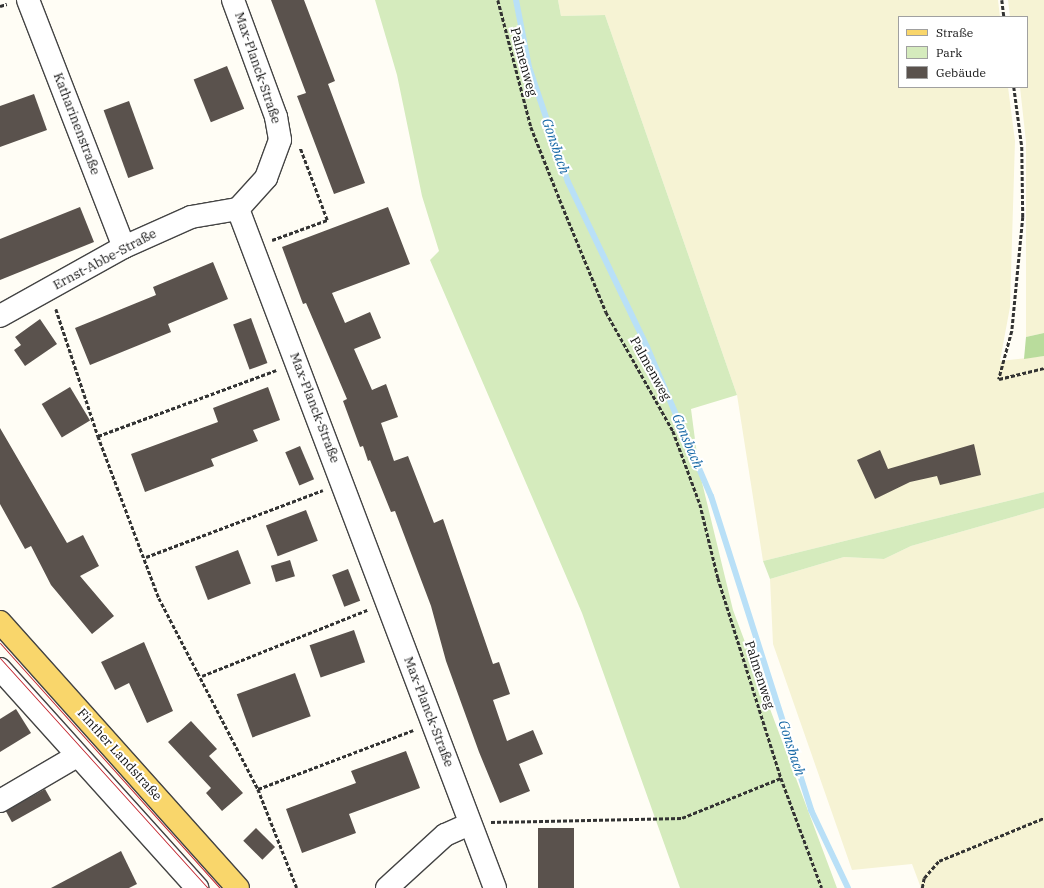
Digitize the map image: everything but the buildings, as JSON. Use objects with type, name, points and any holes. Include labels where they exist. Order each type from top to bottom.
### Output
[{"type":"main road","name":"Finther Landstraße","points":[[0,622],[238,888]]},
{"type":"street","name":"Katharinenstraße","points":[[28,0],[124,247]]},
{"type":"street","name":"Max-Planck-Straße","points":[[233,0],[276,117],[280,140],[266,178],[238,209],[432,723],[479,823],[495,888]]},
{"type":"street","name":"Ernst-Abbe-Straße","points":[[0,316],[124,247],[191,217],[238,209]]},
{"type":"street","points":[[0,669],[196,888]]},
{"type":"street","points":[[0,801],[77,756]]},
{"type":"street","points":[[387,888],[445,835],[479,823]]},
{"type":"path","name":"Palmenweg","points":[[498,0],[531,127],[562,205],[606,312],[673,431],[700,504],[718,578],[781,778],[822,888]]},
{"type":"path","points":[[1002,0],[1004,16]]},
{"type":"path","points":[[1014,88],[1022,147],[1023,217],[1012,332],[999,379],[1044,368]]},
{"type":"path","points":[[254,249],[327,220],[299,146],[280,140]]},
{"type":"path","points":[[49,289],[98,436],[146,557],[159,598],[202,676],[258,789],[297,888]]},
{"type":"path","points":[[98,436],[297,362]]},
{"type":"path","points":[[146,557],[342,483]]},
{"type":"path","points":[[202,676],[387,602]]},
{"type":"path","points":[[258,789],[432,723]]},
{"type":"path","points":[[479,823],[682,818],[781,778]]},
{"type":"path","points":[[922,888],[924,878],[940,861],[1044,818]]},
{"type":"shaded area","points":[[558,0],[998,0],[1000,16],[898,16],[898,88],[1008,88],[1015,141],[1010,307],[1000,361],[1044,356],[1044,492],[763,561],[737,395],[605,15],[561,16]]},
{"type":"shaded area","points":[[1008,0],[1044,0],[1044,333],[1026,337],[1026,142],[1020,88],[1028,88],[1028,16],[1010,16]]},
{"type":"shaded area","points":[[1044,508],[1044,888],[921,888],[912,864],[852,870],[773,644],[770,579],[844,557],[884,559],[911,546]]},
{"type":"green space","points":[[375,0],[558,0],[561,16],[605,15],[737,395],[691,409],[699,470],[733,610],[837,888],[680,888],[582,613],[430,260],[439,251],[422,196],[397,75]]},
{"type":"green space","points":[[1044,333],[1044,356],[1024,359],[1026,337]]},
{"type":"green space","points":[[1044,492],[1044,508],[911,546],[884,559],[844,557],[770,579],[763,561]]},
{"type":"waterway","name":"Gonsbach","points":[[516,0],[529,67],[568,182],[647,347],[711,496],[811,810],[848,888]]},
{"type":"tram line","points":[[0,643],[220,888]]},
{"type":"tram line","points":[[0,658],[208,888]]}]
